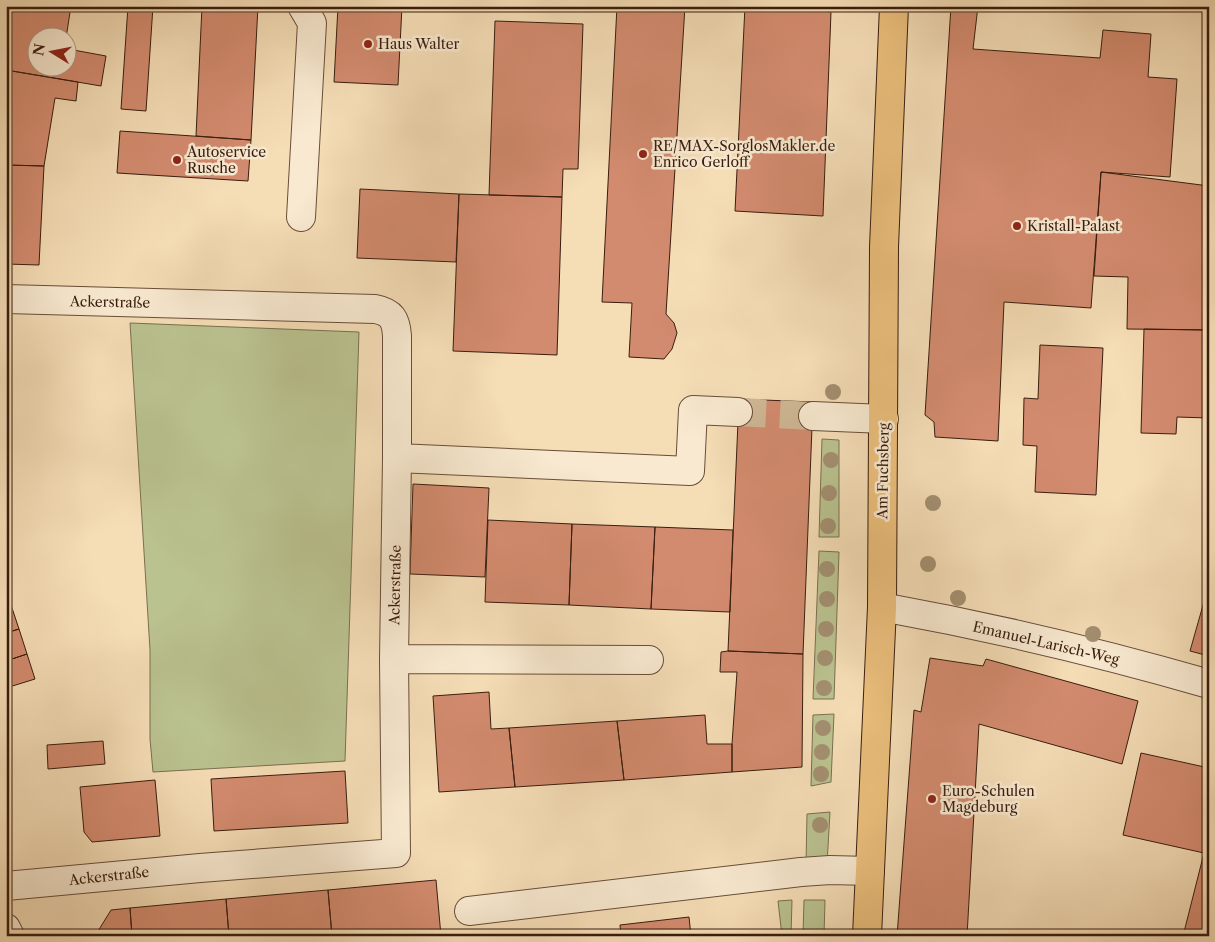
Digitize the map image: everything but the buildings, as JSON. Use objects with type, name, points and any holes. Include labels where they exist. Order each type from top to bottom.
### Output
[{"type":"main road","name":"Am Fuchsberg","points":[[867,936],[882,607],[884,247],[894,6]]},
{"type":"street","points":[[301,217],[312,23],[302,6]]},
{"type":"street","name":"Ackerstraße","points":[[6,299],[375,309],[390,314],[394,319],[397,336],[394,659],[396,853],[200,868],[6,886]]},
{"type":"street","points":[[397,458],[690,471],[693,410],[738,412]]},
{"type":"street","points":[[813,416],[884,419]]},
{"type":"street","name":"Emanuel-Larisch-Weg","points":[[882,607],[980,627],[1124,661],[1209,684]]},
{"type":"street","points":[[394,659],[650,660]]},
{"type":"street","points":[[469,911],[801,872],[830,870],[870,871]]},
{"type":"street","points":[[6,928],[10,936]]},
{"type":"green space","points":[[130,323],[359,332],[345,761],[153,772],[150,739],[150,650]]},
{"type":"green space","points":[[822,439],[839,440],[839,537],[819,537]]},
{"type":"green space","points":[[819,551],[839,552],[834,699],[813,699]]},
{"type":"green space","points":[[834,714],[831,782],[811,786],[813,715]]},
{"type":"green space","points":[[830,812],[827,864],[806,864],[807,814]]},
{"type":"green space","points":[[792,900],[791,936],[782,936],[778,901]]},
{"type":"green space","points":[[804,900],[825,900],[824,936],[803,936]]},
{"type":"tunnel","points":[[738,412],[813,416]]},
{"type":"place","name":"Haus Walter","points":[[368,44]]},
{"type":"place","name":"RE/MAX-SorglosMakler.de Enrico Gerloff","points":[[643,154]]},
{"type":"place","name":"Autoservice Rusche","points":[[177,160]]},
{"type":"place","name":"Kristall-Palast","points":[[1017,226]]},
{"type":"place","name":"Euro-Schulen Magdeburg","points":[[932,799]]}]
